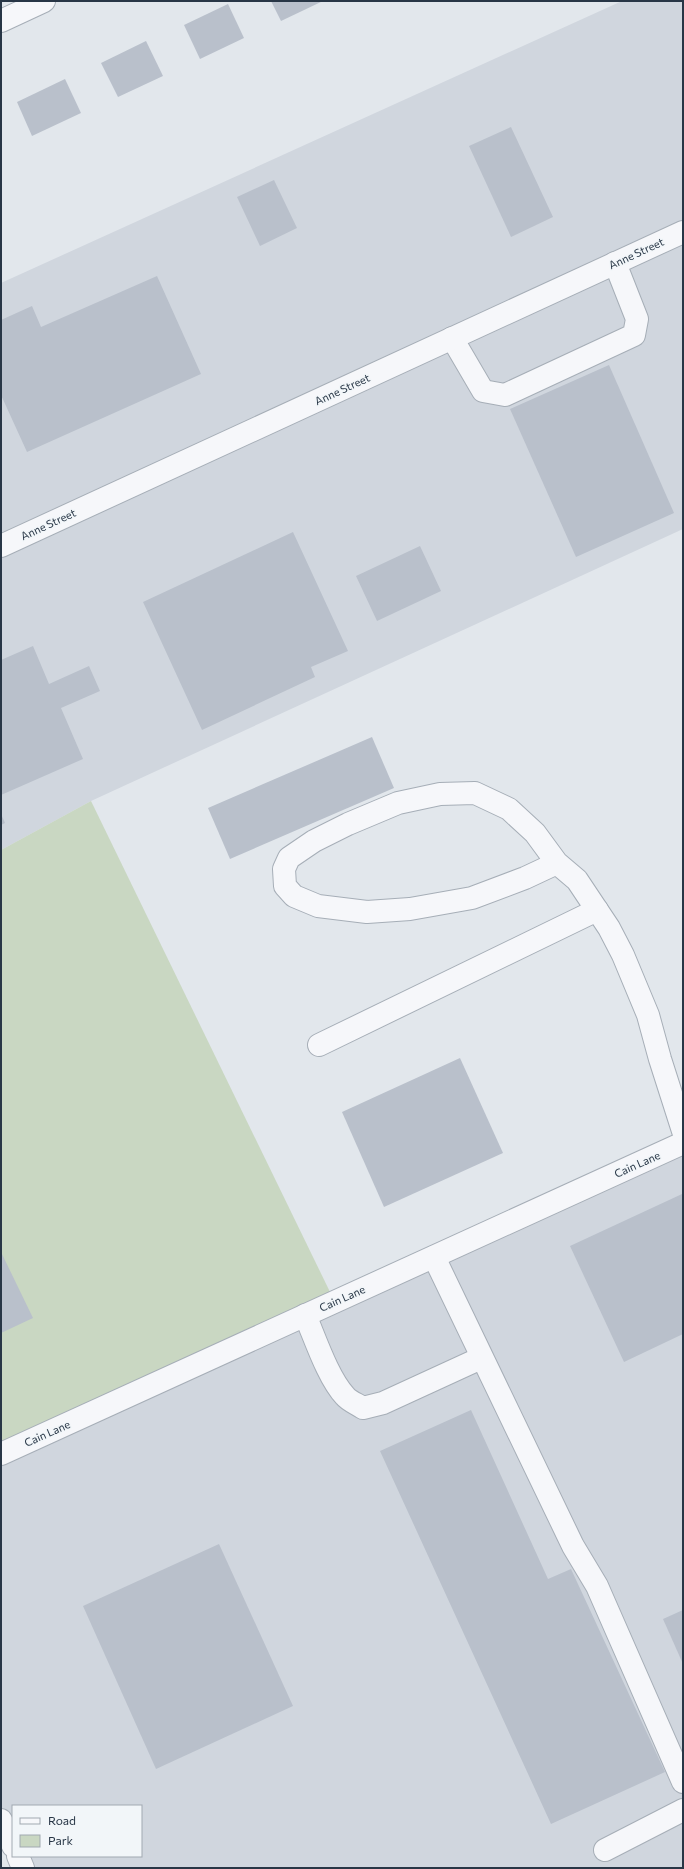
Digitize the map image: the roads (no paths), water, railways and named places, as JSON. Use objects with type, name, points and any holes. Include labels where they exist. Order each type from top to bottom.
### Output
[{"type":"street","points":[[1,21],[44,1]]},
{"type":"street","name":"Anne Street","points":[[1,546],[683,232]]},
{"type":"street","points":[[452,338],[483,391],[506,395],[634,335],[637,318],[615,263]]},
{"type":"street","points":[[557,863],[525,878],[472,898],[410,909],[367,912],[318,906],[294,896],[286,886],[284,869],[289,858],[314,841],[348,824],[398,803],[440,794],[475,794],[509,809],[536,833],[557,863],[577,880],[624,955],[648,1015],[660,1059],[683,1131]]},
{"type":"street","points":[[319,1045],[597,910]]},
{"type":"street","name":"Cain Lane","points":[[1,1454],[683,1143]]},
{"type":"street","points":[[434,1257],[481,1358],[573,1546],[597,1586],[683,1782]]},
{"type":"street","points":[[305,1315],[330,1372],[338,1385],[345,1396],[363,1408],[383,1404],[481,1358]]},
{"type":"street","points":[[605,1850],[683,1810]]},
{"type":"street","points":[[1,1820],[12,1844]]},
{"type":"street","points":[[18,1857],[23,1868]]}]
